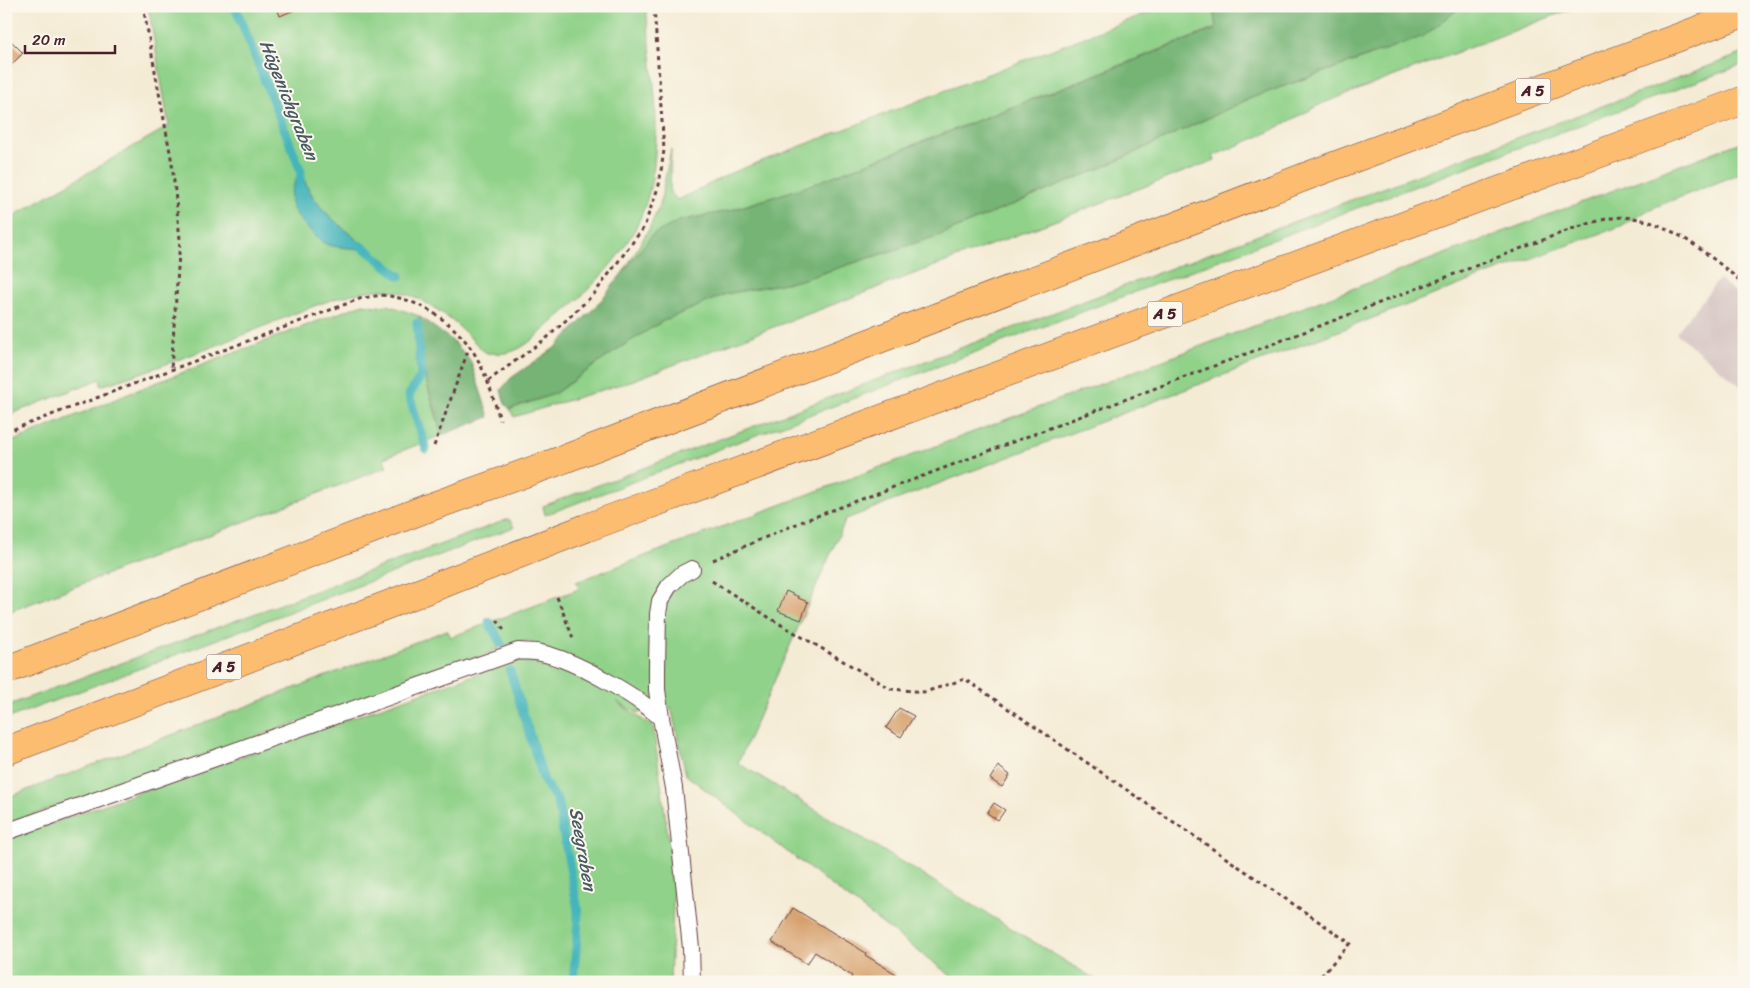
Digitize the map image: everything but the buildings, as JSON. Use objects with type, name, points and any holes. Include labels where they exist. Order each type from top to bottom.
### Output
[{"type":"highway","name":"A 5","points":[[6,670],[425,509],[559,461],[1314,173],[1744,12]]},
{"type":"highway","name":"A 5","points":[[6,751],[586,528],[1744,100]]},
{"type":"lane","points":[[692,569],[682,574],[669,586],[660,601],[657,667],[657,690],[674,788],[691,948],[692,982]]},
{"type":"lane","points":[[6,832],[518,651],[541,653],[564,660],[644,703],[661,718]]},
{"type":"path","points":[[143,6],[172,163],[180,239],[171,370]]},
{"type":"path","points":[[488,381],[548,337],[594,294],[644,227],[659,185],[664,150],[654,6]]},
{"type":"path","points":[[692,569],[801,522],[1592,223],[1612,218],[1642,219],[1675,233],[1715,259],[1744,284]]},
{"type":"path","points":[[6,432],[362,298],[387,295],[413,302],[437,315],[470,347],[488,381],[500,420]]},
{"type":"path","points":[[434,446],[470,347]]},
{"type":"path","points":[[692,569],[772,620],[891,689],[925,692],[965,679],[1350,942],[1316,982]]},
{"type":"path","points":[[557,597],[586,671]]},
{"type":"shaded area","points":[[1719,279],[1744,299],[1744,389],[1676,333]]},
{"type":"green space","points":[[148,6],[646,6],[656,119],[655,148],[652,176],[646,203],[635,229],[618,256],[586,292],[532,340],[511,352],[487,353],[444,314],[421,300],[395,291],[367,291],[322,303],[195,354],[101,386],[100,379],[6,416],[6,220],[169,126]]},
{"type":"green space","points":[[1165,6],[1213,6],[1216,28],[805,187],[728,211],[679,221],[624,271],[649,229],[660,204],[671,149],[670,193],[678,200],[731,173]]},
{"type":"green space","points":[[1213,6],[1462,6],[1424,36],[1251,98],[1108,165],[940,235],[801,280],[726,294],[663,321],[624,345],[554,394],[510,409],[505,404],[501,390],[511,378],[556,347],[599,303],[652,235],[679,221],[728,211],[805,187],[1216,29]]},
{"type":"green space","points":[[1462,6],[1579,6],[1321,104],[1269,132],[1213,156],[1215,160],[631,381],[514,417],[510,409],[554,394],[624,345],[663,321],[726,294],[801,280],[940,235],[1108,165],[1251,98],[1369,56]]},
{"type":"green space","points":[[1744,53],[1744,64],[545,515],[543,506]]},
{"type":"green space","points":[[1744,141],[1744,172],[1650,209],[1621,226],[1475,279],[846,519],[738,763],[1100,982],[959,982],[686,775],[671,707],[637,713],[617,702],[653,727],[674,878],[670,982],[6,982],[6,839],[499,666],[519,661],[534,661],[530,640],[504,646],[457,667],[6,824],[6,798],[447,630],[451,637],[579,589],[576,582]]},
{"type":"green space","points":[[363,304],[388,305],[419,316],[425,377],[442,435],[384,458],[387,467],[6,613],[6,444],[155,383]]},
{"type":"green space","points":[[419,316],[454,342],[471,362],[489,417],[442,435],[425,377]]},
{"type":"green space","points":[[509,519],[514,527],[6,719],[6,706]]},
{"type":"water","points":[[301,171],[306,185],[320,206],[368,250],[326,244],[306,226],[291,203],[293,186]]},
{"type":"waterway","name":"Hägenichgraben","points":[[235,6],[301,171],[300,183]]},
{"type":"waterway","name":"Hägenichgraben","points":[[359,245],[400,276]]},
{"type":"waterway","points":[[417,323],[421,376],[409,395],[426,449]]},
{"type":"waterway","points":[[489,622],[501,644]]},
{"type":"waterway","name":"Seegraben","points":[[510,671],[544,781],[557,800],[578,910],[573,982]]}]
